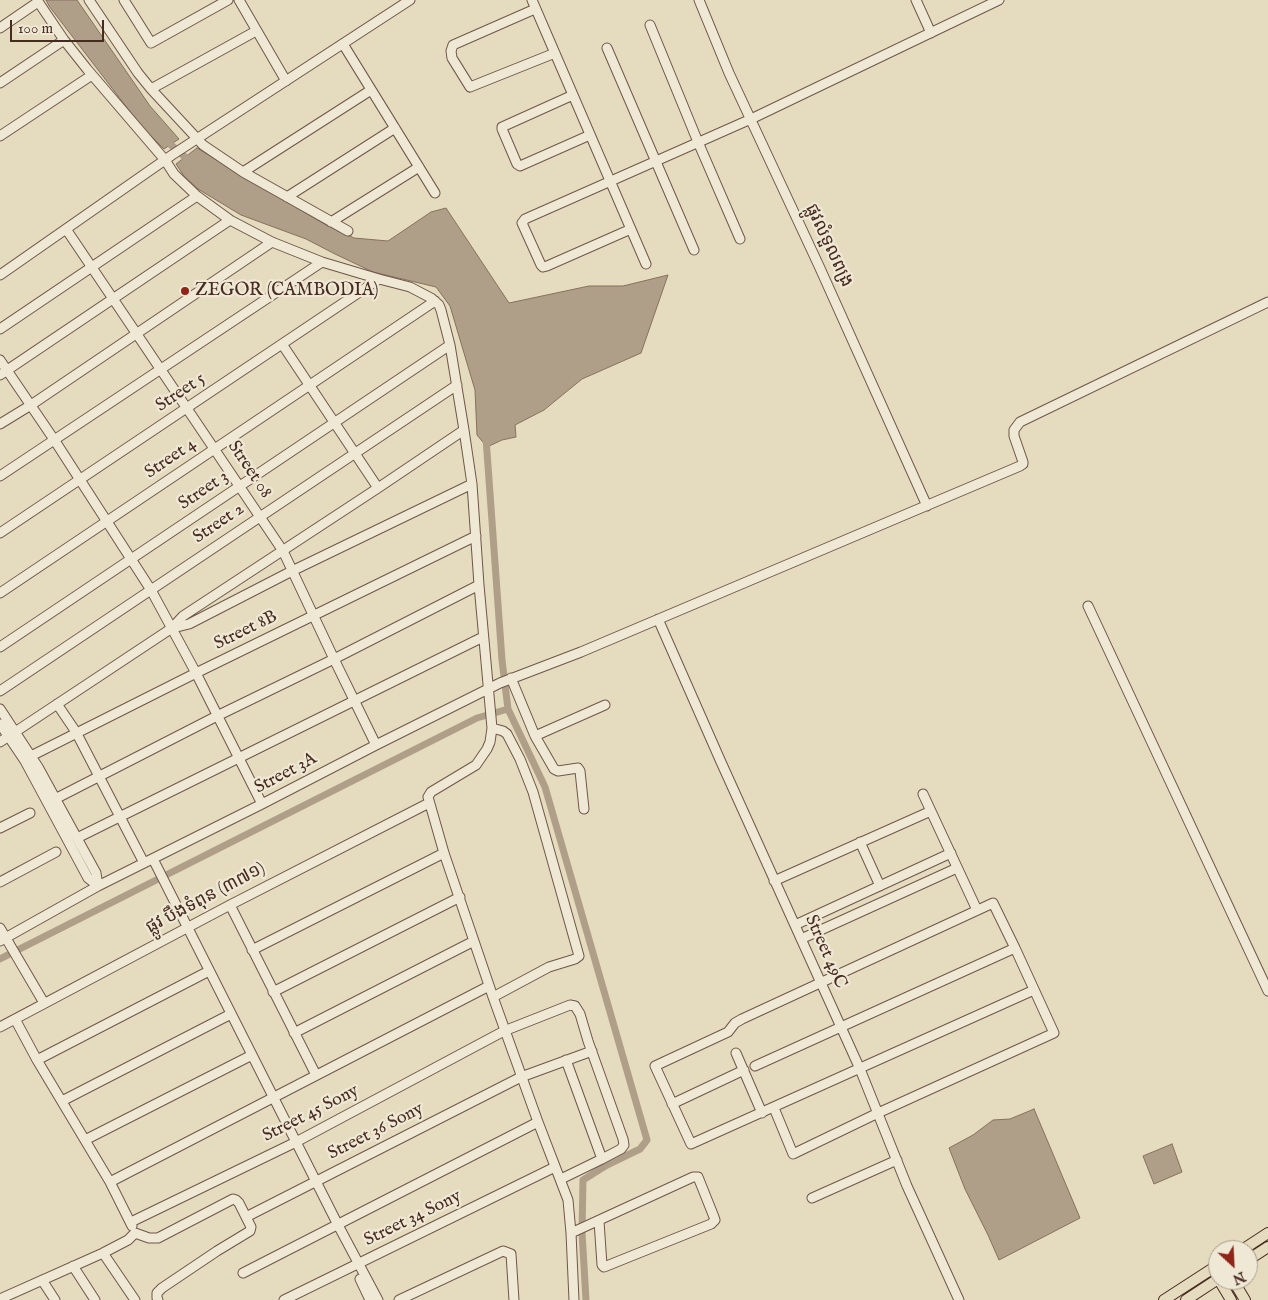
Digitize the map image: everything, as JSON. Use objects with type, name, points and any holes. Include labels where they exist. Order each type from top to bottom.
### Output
[{"type":"main road","points":[[1257,1240],[1268,1233]]},
{"type":"main road","points":[[1164,1300],[1208,1278]]},
{"type":"main road","points":[[1186,1300],[1208,1282]]},
{"type":"street","points":[[89,0],[138,72],[192,142],[203,145],[243,172],[348,231]]},
{"type":"street","points":[[125,0],[151,43],[228,0]]},
{"type":"street","points":[[239,0],[286,81]]},
{"type":"street","points":[[0,274],[168,158],[410,0]]},
{"type":"street","points":[[532,0],[646,264]]},
{"type":"street","name":"ផ្លូវលំទួលពង្រ","points":[[699,0],[729,74],[823,274],[927,506]]},
{"type":"street","points":[[916,0],[931,33]]},
{"type":"street","points":[[631,229],[544,266],[541,265],[522,223],[523,220],[751,119],[999,0]]},
{"type":"street","points":[[0,28],[38,1],[64,40],[92,75],[168,158],[174,174],[197,196],[230,220],[272,242],[322,262],[410,287],[425,294],[441,310],[450,345],[472,484],[483,637],[492,728],[490,742],[476,765],[431,792],[428,797],[444,853],[492,998],[568,1200],[573,1232],[574,1300]]},
{"type":"street","points":[[535,9],[453,45],[451,51],[452,58],[470,87],[555,53]]},
{"type":"street","points":[[650,25],[740,239]]},
{"type":"street","points":[[151,89],[256,31]]},
{"type":"street","points":[[0,83],[64,40]]},
{"type":"street","points":[[343,44],[435,193]]},
{"type":"street","points":[[607,48],[694,250]]},
{"type":"street","points":[[0,136],[92,75]]},
{"type":"street","points":[[243,172],[371,90]]},
{"type":"street","points":[[573,95],[504,125],[502,129],[509,146],[517,164],[520,166],[590,135]]},
{"type":"street","points":[[287,197],[395,128]]},
{"type":"street","points":[[331,222],[419,167]]},
{"type":"street","points":[[0,329],[197,196]]},
{"type":"street","points":[[4,373],[230,220]]},
{"type":"street","name":"Street 08","points":[[66,230],[283,551],[376,744]]},
{"type":"street","points":[[0,424],[272,242]]},
{"type":"street","points":[[0,476],[322,262]]},
{"type":"street","name":"Street 5","points":[[0,533],[379,279]]},
{"type":"street","name":"Street 4","points":[[0,593],[435,302]]},
{"type":"street","name":"Street 3A","points":[[3,940],[98,886],[144,863],[154,863],[376,744],[488,688],[581,652],[1022,465],[1023,462],[1014,436],[1014,430],[1020,422],[1268,302]]},
{"type":"street","points":[[282,344],[378,488]]},
{"type":"street","name":"Street 3","points":[[0,647],[450,345]]},
{"type":"street","points":[[0,360],[4,373],[31,405],[151,590],[196,673],[262,804]]},
{"type":"street","name":"Street 2","points":[[0,691],[457,385]]},
{"type":"street","points":[[0,742],[172,628],[183,616],[464,430]]},
{"type":"street","points":[[172,628],[189,624],[292,571],[472,484]]},
{"type":"street","name":"Street 8B","points":[[31,756],[76,732],[476,536]]},
{"type":"street","points":[[50,796],[99,777],[479,585]]},
{"type":"street","points":[[1088,606],[1268,991]]},
{"type":"street","name":"Street 49C","points":[[658,619],[860,1070],[907,1186],[958,1300]]},
{"type":"street","points":[[72,836],[120,817],[483,637]]},
{"type":"street","points":[[507,680],[554,769],[558,771],[578,768],[580,771],[584,809]]},
{"type":"street","points":[[57,704],[76,732],[144,863]]},
{"type":"street","points":[[535,736],[605,705]]},
{"type":"street","points":[[0,709],[12,734],[96,873],[98,886]]},
{"type":"street","points":[[0,724],[12,734],[31,756],[34,769]]},
{"type":"street","points":[[492,728],[507,734],[533,792],[579,956],[549,967],[492,998]]},
{"type":"street","points":[[923,794],[977,910]]},
{"type":"street","name":"ផ្លូវ បឹងទំពុន (៣៧១)","points":[[0,1027],[230,905],[429,803]]},
{"type":"street","points":[[774,880],[931,810]]},
{"type":"street","points":[[0,828],[30,813]]},
{"type":"street","points":[[860,842],[880,886],[892,897]]},
{"type":"street","points":[[0,882],[56,852]]},
{"type":"street","points":[[252,950],[444,853]]},
{"type":"street","points":[[795,925],[951,854]]},
{"type":"street","points":[[154,863],[378,1300]]},
{"type":"street","points":[[801,939],[958,868]]},
{"type":"street","points":[[880,886],[880,903]]},
{"type":"street","points":[[273,992],[460,897]]},
{"type":"street","points":[[774,1108],[793,1154],[1054,1033],[1015,948],[993,903],[742,1019],[735,1023],[728,1032],[655,1066],[691,1144],[860,1070],[1034,990]]},
{"type":"street","points":[[230,905],[316,1075]]},
{"type":"street","points":[[0,928],[3,940],[18,958],[44,1003]]},
{"type":"street","points":[[294,1033],[474,941]]},
{"type":"street","points":[[755,1066],[1015,948]]},
{"type":"street","points":[[37,1060],[209,971]]},
{"type":"street","points":[[110,1182],[489,986]]},
{"type":"street","name":"Street 45 Sony","points":[[131,1222],[296,1142],[504,1030],[570,1005],[575,1006],[580,1014],[592,1051]]},
{"type":"street","points":[[62,1101],[231,1014]]},
{"type":"street","points":[[15,1019],[37,1060],[110,1182],[135,1233]]},
{"type":"street","points":[[561,1179],[621,1149],[624,1145],[592,1051]]},
{"type":"street","name":"Street 36 Sony","points":[[246,1217],[521,1077],[592,1051]]},
{"type":"street","points":[[736,1053],[762,1113]]},
{"type":"street","points":[[85,1140],[252,1055]]},
{"type":"street","points":[[566,1060],[602,1159]]},
{"type":"street","points":[[672,1104],[744,1070]]},
{"type":"street","points":[[243,1274],[538,1122]]},
{"type":"street","points":[[812,1198],[897,1160]]},
{"type":"street","name":"Street 34 Sony","points":[[284,1300],[555,1167]]},
{"type":"street","points":[[573,1232],[693,1177],[698,1178],[714,1216],[714,1220],[710,1224],[604,1267],[602,1265],[596,1222]]},
{"type":"street","points":[[135,1233],[149,1238],[158,1238],[233,1199],[239,1203],[251,1227],[250,1231],[162,1288],[156,1295],[158,1300]]},
{"type":"street","points":[[0,1299],[13,1297],[42,1280],[104,1253],[128,1240],[135,1233]]},
{"type":"street","points":[[399,1300],[503,1251],[510,1254],[514,1300]]},
{"type":"street","points":[[104,1253],[135,1300]]},
{"type":"street","points":[[359,1264],[360,1277],[370,1300]]},
{"type":"street","points":[[73,1266],[95,1300]]},
{"type":"street","points":[[42,1280],[55,1300]]},
{"type":"shaded area","points":[[46,0],[77,0],[150,106],[179,139],[164,149],[141,126]]},
{"type":"shaded area","points":[[197,148],[326,225],[354,238],[388,241],[431,212],[446,208],[509,303],[589,286],[623,286],[668,275],[641,353],[582,379],[544,410],[515,425],[516,437],[502,440],[487,447],[477,435],[475,390],[450,306],[436,287],[373,272],[306,239],[241,215],[198,189],[184,176],[176,164]]},
{"type":"shaded area","points":[[1034,1109],[1080,1218],[999,1260],[965,1189],[949,1148],[973,1135],[993,1120],[1010,1119]]},
{"type":"shaded area","points":[[1172,1144],[1182,1172],[1154,1184],[1143,1156]]},
{"type":"waterway","points":[[166,139],[185,157],[192,160]]},
{"type":"waterway","points":[[486,438],[502,660],[508,709],[545,787],[647,1140],[640,1149],[607,1165],[583,1180],[582,1232],[586,1300]]},
{"type":"waterway","points":[[0,959],[477,718],[508,709]]},
{"type":"place","name":"ZEGOR (CAMBODIA)","points":[[185,291]]}]
